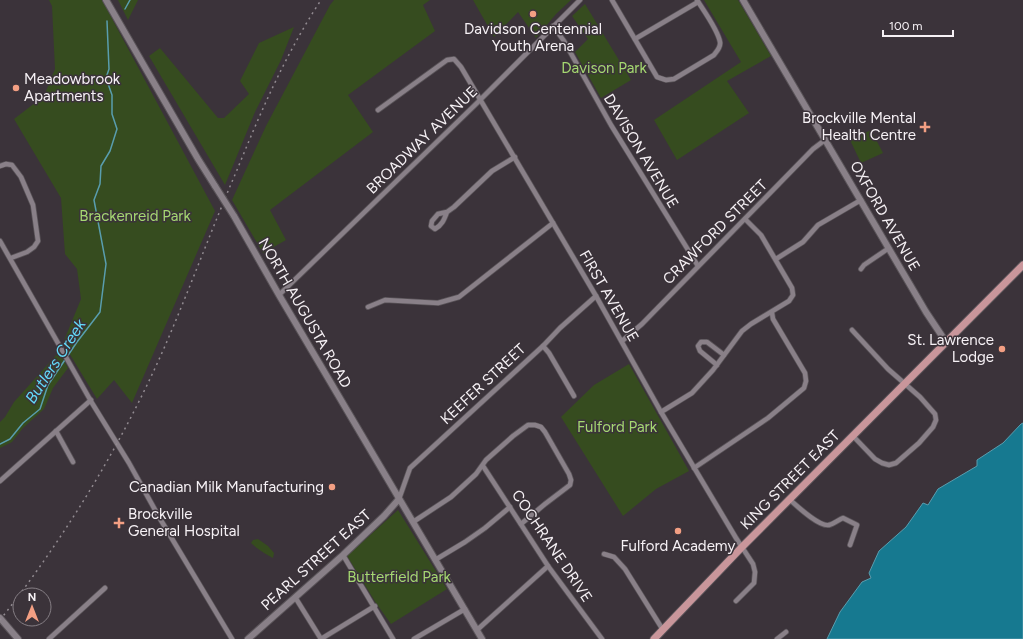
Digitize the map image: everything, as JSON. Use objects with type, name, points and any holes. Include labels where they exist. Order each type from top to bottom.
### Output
[{"type":"main road","name":"NORTH AUGUSTA ROAD","points":[[106,0],[127,33],[198,159],[234,216],[482,639]]},
{"type":"main road","name":"OXFORD AVENUE","points":[[743,0],[926,312],[946,342]]},
{"type":"main road","name":"KING STREET EAST","points":[[654,639],[789,499],[1023,264]]},
{"type":"main road","name":"PEARL STREET EAST","points":[[248,639],[343,555],[384,516],[399,499]]},
{"type":"main road","points":[[0,618],[18,639]]},
{"type":"street","name":"BROADWAY AVENUE","points":[[279,295],[481,99],[580,0]]},
{"type":"street","points":[[612,0],[657,77],[666,80],[674,79],[714,55],[719,50],[721,42],[714,27],[698,1],[635,39]]},
{"type":"street","name":"DAVISON AVENUE","points":[[553,26],[564,41],[611,124],[698,266]]},
{"type":"street","name":"FIRST AVENUE","points":[[378,110],[447,60],[453,59],[461,67],[596,296],[661,412],[741,548],[752,564],[755,572],[754,582],[736,601]]},
{"type":"street","name":"CRAWFORD STREET","points":[[622,342],[642,324],[813,149],[825,140]]},
{"type":"street","points":[[447,212],[492,171],[515,157]]},
{"type":"street","points":[[0,166],[6,164],[12,165],[21,178],[33,204],[38,241],[34,247],[27,252],[11,258]]},
{"type":"street","points":[[776,259],[803,242],[818,225],[861,200]]},
{"type":"street","points":[[661,412],[692,393],[713,370],[742,331],[789,301],[792,295],[792,288],[776,259],[761,235],[745,219]]},
{"type":"street","points":[[368,307],[385,300],[438,303],[459,297],[553,223]]},
{"type":"street","points":[[0,241],[11,258],[68,362],[232,639]]},
{"type":"street","points":[[860,270],[864,265],[889,248]]},
{"type":"street","name":"KEEFER STREET","points":[[399,499],[410,468],[596,296]]},
{"type":"street","points":[[694,468],[768,418],[804,388],[806,380],[805,373],[773,319],[772,312]]},
{"type":"street","points":[[852,330],[888,369],[905,383],[935,414],[936,420],[934,427],[919,443],[896,463],[889,465],[875,459],[853,436]]},
{"type":"street","points":[[716,364],[700,351],[698,346],[701,342],[707,342],[724,355]]},
{"type":"street","points":[[543,346],[549,353],[574,396]]},
{"type":"street","points":[[0,481],[91,400]]},
{"type":"street","points":[[413,522],[451,497],[476,474],[486,460],[513,436],[528,425],[535,424],[541,426],[545,432],[571,480],[570,485],[521,524]]},
{"type":"street","points":[[56,431],[72,462]]},
{"type":"street","name":"COCHRANE DRIVE","points":[[483,466],[548,566],[602,639]]},
{"type":"street","points":[[789,499],[824,525],[830,525],[843,518],[857,525],[850,545]]},
{"type":"street","points":[[435,560],[485,528],[510,507]]},
{"type":"street","points":[[604,554],[614,557],[625,568],[663,630]]},
{"type":"street","points":[[343,555],[375,606],[393,639]]},
{"type":"street","points":[[477,630],[548,566]]},
{"type":"street","points":[[49,639],[105,588]]},
{"type":"street","points":[[295,597],[321,639],[375,606]]},
{"type":"street","points":[[414,639],[464,609]]},
{"type":"street","points":[[777,639],[786,632]]},
{"type":"green space","name":"Brackenreid Park","points":[[49,0],[102,0],[215,211],[132,403],[114,380],[97,399],[63,343],[81,299],[77,269],[65,254],[61,198],[14,119],[44,96],[55,69],[52,6]]},
{"type":"green space","points":[[118,0],[138,0],[128,20]]},
{"type":"green space","points":[[334,0],[430,0],[423,5],[435,31],[348,95],[373,132],[270,210],[286,240],[263,253],[232,200],[266,126]]},
{"type":"green space","points":[[473,0],[571,0],[556,14],[536,38],[518,12],[494,37]]},
{"type":"green space","points":[[704,0],[738,0],[771,56],[727,81],[749,113],[677,160],[654,120],[741,62]]},
{"type":"green space","name":"Davison Park","points":[[585,4],[631,80],[601,98],[575,52],[588,39],[572,16]]},
{"type":"green space","points":[[294,27],[281,60],[255,112],[225,185],[149,56],[160,48],[218,118],[224,118],[249,94],[240,81],[259,43]]},
{"type":"green space","points":[[871,130],[883,153],[861,163],[850,140]]},
{"type":"green space","points":[[59,352],[68,368],[53,388],[44,409],[23,428],[12,442],[0,448],[0,422],[5,417],[14,402]]},
{"type":"green space","name":"Fulford Park","points":[[629,364],[689,471],[656,489],[623,516],[561,417],[594,385]]},
{"type":"green space","name":"Butterfield Park","points":[[398,510],[447,589],[391,624],[347,556]]},
{"type":"green space","points":[[258,539],[268,546],[274,553],[273,558],[251,543],[253,540]]},
{"type":"water","points":[[1023,423],[1023,639],[827,639],[840,612],[862,582],[871,578],[869,573],[879,551],[906,527],[923,503],[928,505],[938,489],[977,466],[977,460],[1003,443]]},
{"type":"waterway","name":"Butlers Creek","points":[[125,9],[130,0]]},
{"type":"waterway","name":"Butlers Creek","points":[[0,444],[10,439],[23,423],[40,409],[48,385],[77,342],[100,312],[106,264],[94,200],[100,184],[101,166],[110,151],[117,129],[112,114],[112,95],[106,78],[109,69],[107,21]]},
{"type":"railway","points":[[0,620],[48,556],[70,522],[111,454],[130,418],[165,346],[265,104],[296,41],[321,0]]},
{"type":"place","name":"Davidson Centennial Youth Arena","points":[[533,14]]},
{"type":"place","name":"Meadowbrook Apartments","points":[[16,88]]},
{"type":"place","name":"Brockville Mental Health Centre","points":[[925,127]]},
{"type":"place","name":"St. Lawrence Lodge","points":[[1002,349]]},
{"type":"place","name":"Canadian Milk Manufacturing","points":[[332,487]]},
{"type":"place","name":"Brockville General Hospital","points":[[119,523]]},
{"type":"place","name":"Fulford Academy","points":[[678,531]]}]
